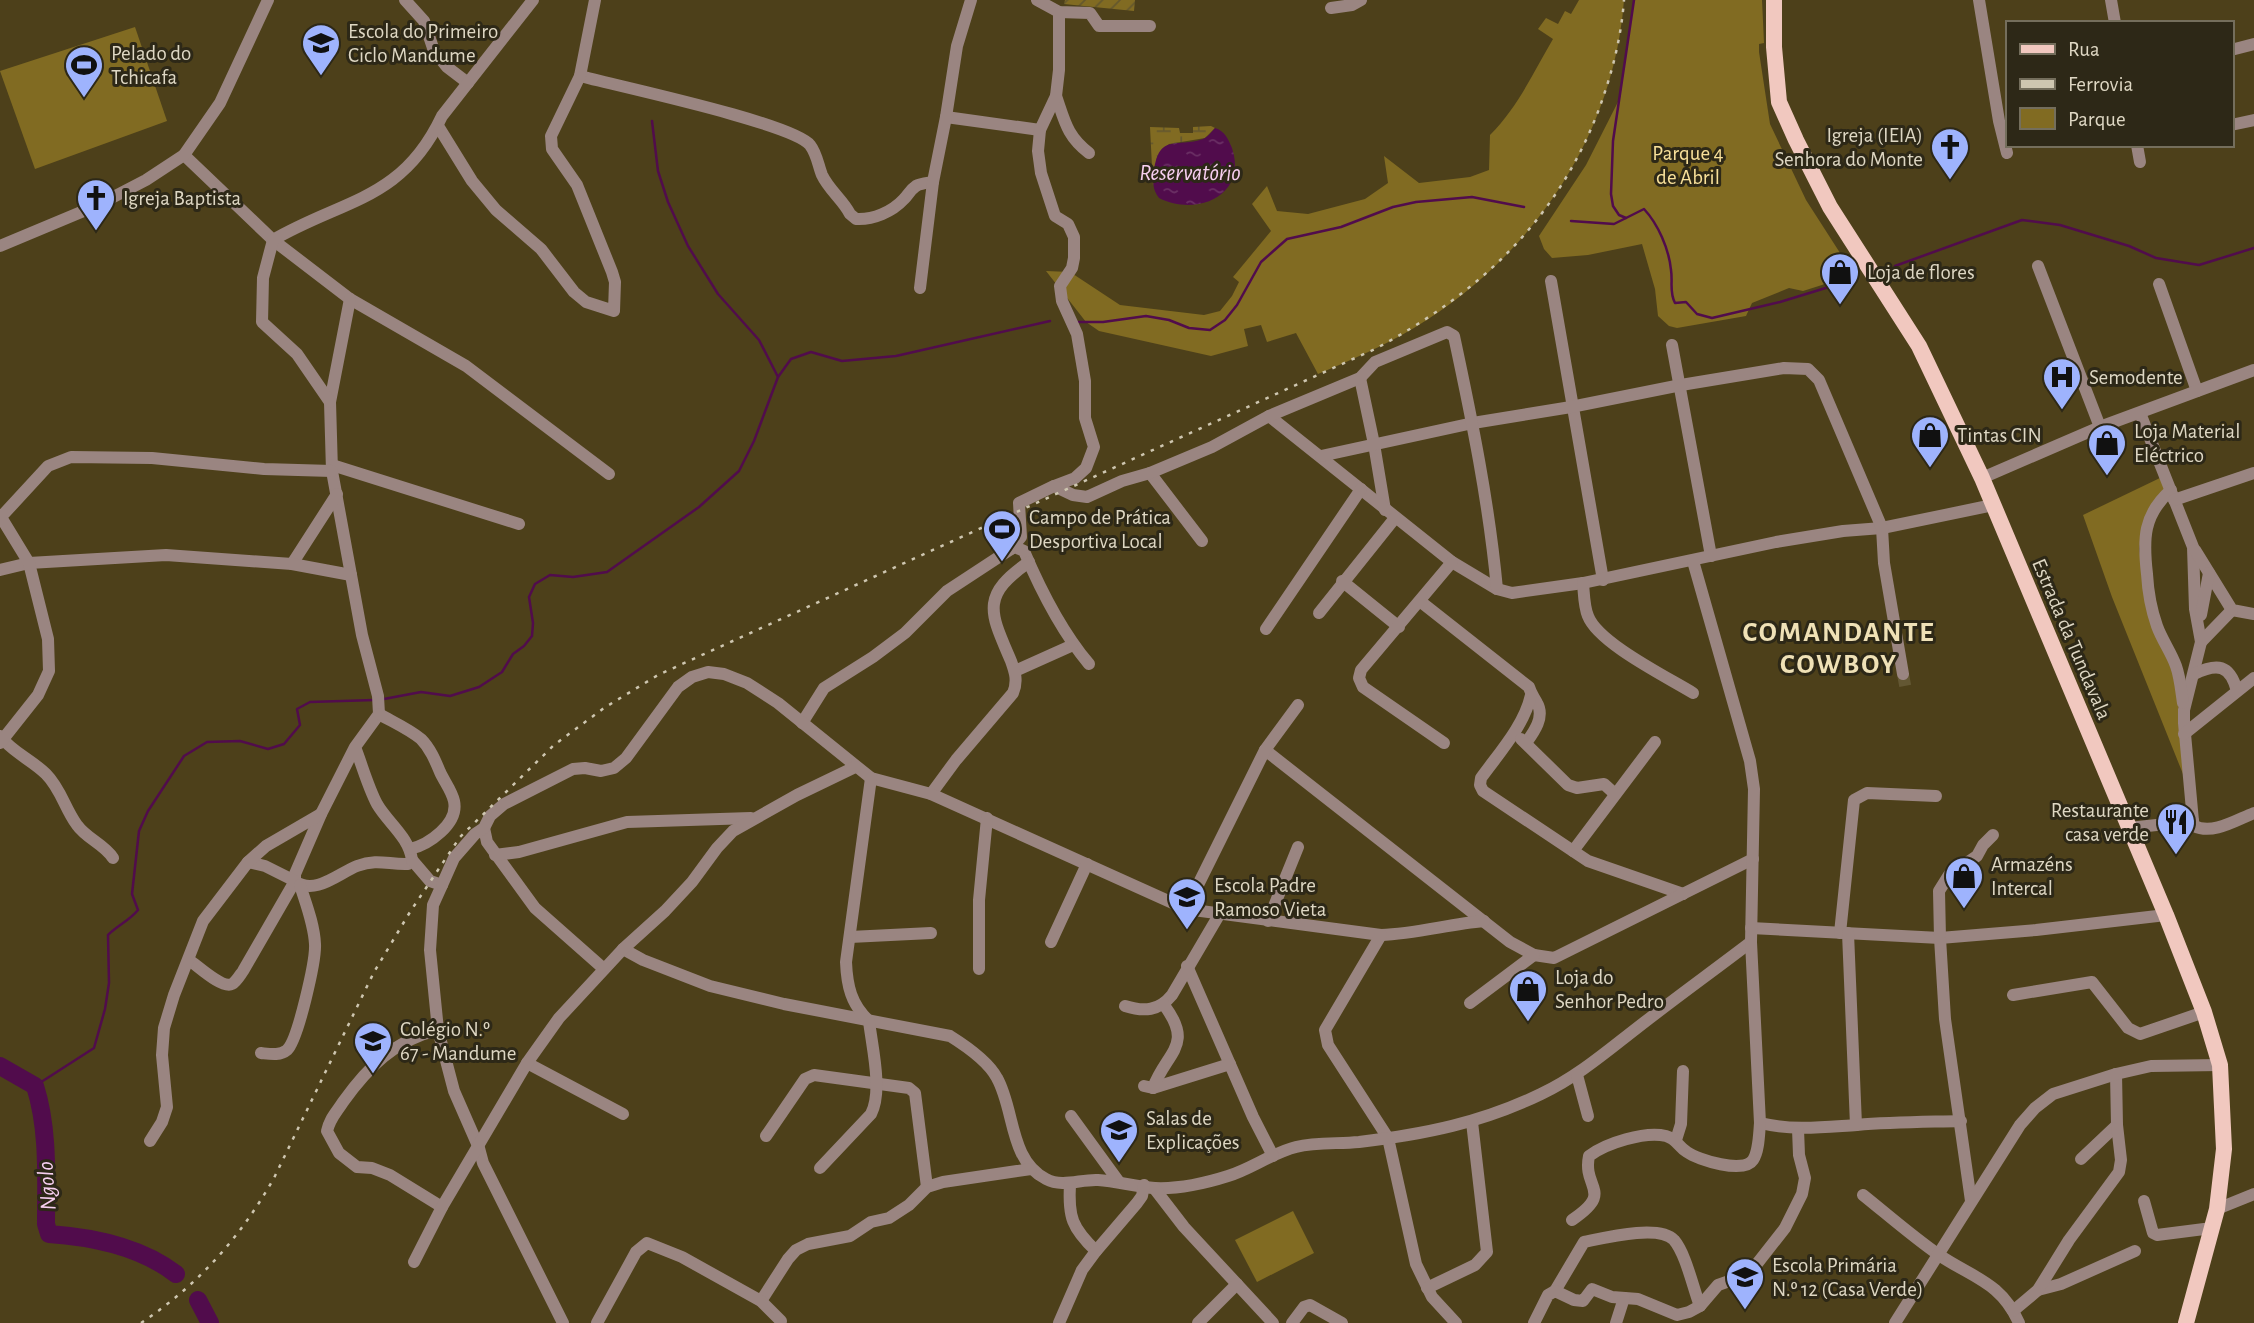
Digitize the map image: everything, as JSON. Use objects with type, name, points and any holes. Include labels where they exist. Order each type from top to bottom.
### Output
[{"type":"main road","name":"Estrada da Tundavala","points":[[1774,0],[1774,47],[1779,102],[1830,207],[1919,346],[1982,478],[2166,915],[2204,1012],[2220,1065],[2224,1149],[2217,1209],[2186,1323]]},
{"type":"street","points":[[0,246],[98,205],[146,180],[184,155],[220,103],[268,0]]},
{"type":"street","points":[[405,0],[424,20],[434,51],[446,66],[468,83]]},
{"type":"street","points":[[330,402],[297,354],[262,322],[263,278],[273,240],[299,225],[349,206],[392,182],[405,171],[442,117],[533,0]]},
{"type":"street","points":[[438,126],[466,172],[496,210],[541,249],[574,292],[586,302],[614,311],[615,282],[612,272],[577,185],[552,149],[551,136],[580,76],[595,0]]},
{"type":"street","points":[[920,288],[933,183],[957,46],[971,0]]},
{"type":"street","points":[[1037,0],[1059,12],[1090,13],[1099,26],[1150,26]]},
{"type":"street","points":[[1331,8],[1352,5],[1361,0]]},
{"type":"street","points":[[1979,0],[1999,121],[2007,153]]},
{"type":"street","points":[[2111,0],[2115,21]]},
{"type":"street","points":[[802,723],[824,688],[905,633],[947,591],[1011,549],[1021,537],[1020,503],[1054,485],[1076,478],[1086,468],[1094,447],[1085,418],[1085,381],[1077,334],[1062,301],[1060,286],[1072,268],[1074,237],[1068,224],[1055,216],[1039,162],[1040,130],[1056,96],[1059,12]]},
{"type":"street","points":[[2233,49],[2254,44]]},
{"type":"street","points":[[580,76],[718,111],[798,136],[810,145],[822,175],[850,215],[856,219],[879,215],[899,204],[912,188],[933,183]]},
{"type":"street","points":[[1056,96],[1074,141],[1089,153]]},
{"type":"street","points":[[946,117],[1040,130]]},
{"type":"street","points":[[2233,125],[2254,120]]},
{"type":"street","points":[[2140,147],[2140,162]]},
{"type":"street","points":[[184,155],[273,240],[350,299],[466,366],[610,474]]},
{"type":"street","points":[[2038,265],[2100,427]]},
{"type":"street","points":[[1551,281],[1603,580]]},
{"type":"street","points":[[2160,284],[2197,391]]},
{"type":"street","points":[[248,862],[265,866],[308,886],[325,883],[360,864],[383,860],[408,864],[411,855],[447,824],[454,810],[454,800],[429,749],[421,739],[378,706],[362,635],[332,468],[330,402],[350,299]]},
{"type":"street","points":[[1054,485],[1073,495],[1087,497],[1122,481],[1150,473],[1212,447],[1269,416],[1360,378],[1375,362],[1447,332],[1454,336],[1473,423],[1492,537],[1497,589]]},
{"type":"street","points":[[1672,345],[1711,556]]},
{"type":"street","points":[[1321,456],[1473,423],[1681,385],[1784,368],[1808,369],[1819,380],[1882,528],[1884,563],[1903,674]]},
{"type":"street","points":[[1982,478],[2100,427],[2254,370]]},
{"type":"street","points":[[1319,612],[1390,514],[1360,378]]},
{"type":"street","points":[[2140,413],[2193,547],[2232,610],[2254,614]]},
{"type":"street","points":[[1269,416],[1452,562],[1497,589],[1512,593],[1603,580],[1711,556],[1843,531],[1882,528],[1993,505]]},
{"type":"street","points":[[113,858],[76,824],[56,786],[45,774],[1,739],[38,695],[49,671],[48,639],[29,563],[1,517],[48,466],[71,457],[152,458],[264,469],[332,468],[519,524]]},
{"type":"street","points":[[1150,473],[1202,541]]},
{"type":"street","points":[[2254,473],[2159,500],[2146,529],[2144,544],[2149,601],[2158,629],[2177,668],[2184,710],[2194,825],[2200,828],[2216,828],[2254,813]]},
{"type":"street","points":[[1266,629],[1361,489]]},
{"type":"street","points":[[292,564],[337,494]]},
{"type":"street","points":[[1011,549],[1015,547],[1024,551],[1042,592],[1073,645],[1089,664]]},
{"type":"street","points":[[2193,547],[2195,609],[2202,642]]},
{"type":"street","points":[[0,570],[29,563],[166,555],[292,564],[351,575]]},
{"type":"street","points":[[1572,1220],[1590,1207],[1595,1198],[1595,1188],[1587,1166],[1589,1156],[1629,1138],[1663,1135],[1676,1140],[1682,1149],[1696,1157],[1737,1168],[1747,1166],[1754,1160],[1760,1123],[1751,942],[1754,789],[1750,761],[1693,561]]},
{"type":"street","points":[[932,794],[956,760],[1013,693],[1016,685],[1015,671],[993,612],[996,593],[1008,577],[1029,562]]},
{"type":"street","points":[[1444,743],[1363,687],[1359,678],[1362,670],[1452,562]]},
{"type":"street","points":[[2198,625],[2209,573]]},
{"type":"street","points":[[1342,581],[1399,627]]},
{"type":"street","points":[[1583,583],[1587,616],[1597,632],[1693,693]]},
{"type":"street","points":[[1421,602],[1529,687],[1537,702],[1540,717],[1526,743]]},
{"type":"street","points":[[2184,710],[2202,642],[2232,610]]},
{"type":"street","points":[[1015,671],[1073,645]]},
{"type":"street","points":[[2193,674],[2214,666],[2223,668],[2234,678],[2237,691]]},
{"type":"street","points":[[563,1323],[483,1163],[454,1091],[438,1030],[430,950],[433,905],[454,858],[475,834],[484,828],[490,816],[504,804],[573,769],[601,771],[614,768],[626,758],[678,687],[692,677],[708,672],[723,674],[747,683],[778,703],[871,778],[932,794],[1186,909],[1381,935],[1404,934],[1484,921]]},
{"type":"street","points":[[2184,734],[2254,678]]},
{"type":"street","points":[[1531,695],[1513,733],[1481,778],[1483,791],[1601,867],[1683,894]]},
{"type":"street","points":[[1186,909],[1265,750],[1298,705]]},
{"type":"street","points":[[261,1053],[274,1055],[286,1051],[295,1040],[316,946],[311,919],[295,874],[321,814],[378,706]]},
{"type":"street","points":[[1513,733],[1569,785],[1577,788],[1604,785],[1615,794]]},
{"type":"street","points":[[1573,851],[1655,742]]},
{"type":"street","points":[[355,747],[376,802],[430,881],[442,886]]},
{"type":"street","points":[[1265,750],[1510,942],[1534,955],[1554,958],[1753,859]]},
{"type":"street","points":[[414,1262],[442,1207],[527,1063],[559,1018],[623,948],[665,911],[692,882],[733,831],[754,817],[855,767]]},
{"type":"street","points":[[820,1168],[871,1114],[877,1104],[869,1021],[859,1011],[846,981],[871,778]]},
{"type":"street","points":[[1856,1125],[1844,933],[1854,800],[1867,793],[1936,796]]},
{"type":"street","points":[[150,1141],[162,1122],[167,1107],[162,1055],[164,1028],[203,921],[248,862],[266,846],[321,814]]},
{"type":"street","points":[[495,855],[519,852],[627,822],[754,817]]},
{"type":"street","points":[[979,969],[979,900],[987,818]]},
{"type":"street","points":[[2129,828],[2193,821]]},
{"type":"street","points":[[484,828],[486,842],[535,908],[604,969]]},
{"type":"street","points":[[1971,1200],[1945,1019],[1939,891],[1949,875],[1977,856],[1993,835]]},
{"type":"street","points":[[1268,921],[1298,847]]},
{"type":"street","points":[[1051,942],[1087,864]]},
{"type":"street","points":[[189,960],[220,983],[227,986],[234,983],[298,883]]},
{"type":"street","points":[[1125,1006],[1136,1010],[1164,1006],[1219,915]]},
{"type":"street","points":[[1751,928],[1940,938],[2166,915]]},
{"type":"street","points":[[850,937],[931,933]]},
{"type":"street","points":[[1381,935],[1325,1030],[1328,1045],[1388,1138],[1416,1264],[1436,1304],[1456,1323]]},
{"type":"street","points":[[623,948],[643,960],[710,986],[784,1004],[950,1036],[962,1043],[996,1074],[1020,1151],[1031,1170],[1055,1183],[1070,1184],[1094,1180],[1149,1187],[1196,1184],[1225,1177],[1252,1168],[1294,1147],[1388,1138],[1472,1122],[1541,1094],[1577,1075],[1751,942]]},
{"type":"street","points":[[1470,1003],[1534,955]]},
{"type":"street","points":[[1187,967],[1273,1156]]},
{"type":"street","points":[[2013,995],[2092,982],[2128,1028],[2140,1034],[2204,1012]]},
{"type":"street","points":[[1164,1006],[1178,1026],[1178,1040],[1173,1054],[1148,1087],[1230,1064]]},
{"type":"street","points":[[438,1030],[420,1034],[390,1050],[355,1085],[331,1117],[327,1131],[339,1153],[357,1167],[372,1168],[390,1175],[442,1207]]},
{"type":"street","points":[[527,1063],[624,1114]]},
{"type":"street","points":[[1895,1323],[1971,1200],[2020,1125],[2035,1108],[2053,1094],[2116,1074],[2151,1066],[2220,1065]]},
{"type":"street","points":[[1676,1140],[1681,1124],[1683,1071]]},
{"type":"street","points":[[766,1136],[805,1079],[814,1074],[909,1088],[915,1093],[927,1187]]},
{"type":"street","points":[[1863,1195],[1938,1254],[1999,1292],[2016,1317],[2038,1290],[2068,1240],[2119,1172],[2122,1160],[2117,1125],[2116,1074]]},
{"type":"street","points":[[1577,1075],[1588,1116]]},
{"type":"street","points":[[1071,1116],[1119,1182]]},
{"type":"street","points":[[1760,1123],[1798,1129],[1827,1129],[1856,1125],[1961,1121]]},
{"type":"street","points":[[1427,1287],[1475,1265],[1487,1252],[1472,1122]]},
{"type":"street","points":[[2081,1159],[2117,1125]]},
{"type":"street","points":[[1555,1291],[1583,1301],[1592,1289],[1612,1297],[1638,1299],[1676,1315],[1694,1314],[1718,1285],[1749,1274],[1769,1251],[1795,1211],[1805,1178],[1799,1155],[1798,1129]]},
{"type":"street","points":[[761,1301],[776,1275],[796,1250],[808,1244],[850,1236],[871,1222],[889,1218],[909,1205],[927,1187],[943,1182],[1031,1170]]},
{"type":"street","points":[[1070,1184],[1070,1216],[1075,1228],[1096,1251]]},
{"type":"street","points":[[1059,1323],[1082,1270],[1149,1187]]},
{"type":"street","points":[[1149,1187],[1273,1323]]},
{"type":"street","points":[[2217,1209],[2254,1195]]},
{"type":"street","points":[[2144,1201],[2153,1233],[2157,1235],[2212,1227]]},
{"type":"street","points":[[1534,1323],[1548,1295],[1555,1291],[1584,1242],[1652,1231],[1667,1235],[1680,1249],[1694,1314]]},
{"type":"street","points":[[597,1323],[636,1252],[647,1243],[682,1257],[761,1301],[780,1321]]},
{"type":"street","points":[[2038,1290],[2061,1284],[2135,1251]]},
{"type":"street","points":[[1198,1323],[1237,1284]]},
{"type":"street","points":[[1616,1323],[1624,1298]]},
{"type":"street","points":[[1292,1323],[1304,1307],[1310,1305],[1342,1323]]},
{"type":"green space","points":[[1065,0],[1135,0],[1134,11],[1064,4]]},
{"type":"green space","points":[[1579,0],[1624,0],[1617,50],[1603,99],[1584,145],[1559,189],[1529,229],[1495,266],[1456,299],[1391,341],[1318,374],[1296,333],[1267,342],[1261,325],[1244,329],[1248,346],[1211,356],[1099,331],[1086,322],[1046,271],[1070,272],[1120,305],[1204,315],[1220,311],[1239,282],[1233,277],[1271,231],[1252,204],[1267,186],[1277,211],[1308,214],[1365,199],[1388,183],[1384,156],[1419,183],[1470,177],[1489,170],[1490,135],[1517,101],[1553,39],[1538,29],[1546,18],[1558,24],[1565,11],[1571,14]]},
{"type":"green space","name":"Parque 4 de Abril","points":[[1634,0],[1762,0],[1764,43],[1759,44],[1759,52],[1770,124],[1806,200],[1851,270],[1822,285],[1803,291],[1789,288],[1752,303],[1746,316],[1677,328],[1669,326],[1658,316],[1655,289],[1642,244],[1588,255],[1552,258],[1544,249],[1539,236],[1586,165],[1620,98]]},
{"type":"green space","name":"Pelado do Tchicafa","points":[[135,27],[167,121],[35,169],[0,71]]},
{"type":"green space","points":[[1150,127],[1179,128],[1180,133],[1193,133],[1193,127],[1215,128],[1205,138],[1169,144],[1157,157],[1153,186]]},
{"type":"green space","points":[[2162,477],[2167,488],[2149,511],[2139,548],[2146,599],[2170,660],[2177,690],[2185,779],[2112,597],[2083,515]]},
{"type":"green space","points":[[1293,1211],[1314,1253],[1257,1282],[1235,1240]]},
{"type":"water","name":"Reservatório","points":[[1215,128],[1221,131],[1232,148],[1235,165],[1233,179],[1226,190],[1203,203],[1188,205],[1159,198],[1153,179],[1160,151],[1171,144],[1203,139]]},
{"type":"waterway","points":[[1626,218],[1619,215],[1613,206],[1611,194],[1613,141],[1634,0]]},
{"type":"waterway","points":[[652,121],[658,171],[668,202],[688,246],[718,294],[759,340],[778,377]]},
{"type":"waterway","points":[[1078,322],[1103,322],[1146,316],[1169,320],[1189,328],[1210,330],[1225,320],[1237,305],[1261,262],[1287,239],[1341,227],[1393,207],[1416,202],[1472,197],[1524,207]]},
{"type":"waterway","points":[[1571,221],[1614,224],[1644,209],[1665,245],[1675,303],[1686,302],[1697,314],[1712,318],[1780,302],[1855,279]]},
{"type":"waterway","points":[[1895,266],[2022,220],[2060,225],[2129,246],[2156,258],[2199,265],[2254,248]]},
{"type":"waterway","points":[[384,699],[421,692],[450,696],[479,687],[502,672],[513,654],[532,636],[529,597],[535,584],[550,575],[573,577],[607,572],[699,507],[739,471],[754,441],[778,377],[791,359],[811,352],[842,361],[896,356],[1050,321]]},
{"type":"waterway","points":[[35,1086],[94,1048],[109,983],[108,935],[138,910],[132,894],[139,831],[148,811],[184,756],[207,742],[240,741],[268,749],[284,744],[300,725],[297,709],[310,702],[374,700]]},
{"type":"waterway","name":"Ngolo","points":[[0,1066],[35,1086],[45,1137],[46,1224],[49,1234],[82,1238],[132,1250],[176,1274]]},
{"type":"waterway","name":"Ngolo","points":[[198,1300],[210,1323]]},
{"type":"tunnel","points":[[1903,674],[1906,690]]},
{"type":"railway","points":[[141,1323],[199,1276],[247,1221],[274,1178],[374,972],[410,912],[460,837],[554,745],[604,708],[658,675],[1375,349],[1448,304],[1510,250],[1561,186],[1582,149],[1604,96],[1618,42],[1624,0]]},
{"type":"place","name":"Escola do Primeiro Ciclo Mandume","points":[[321,77]]},
{"type":"place","name":"Pelado do Tchicafa","points":[[84,99]]},
{"type":"place","name":"Igreja (IEIA) Senhora do Monte","points":[[1950,181]]},
{"type":"place","name":"Igreja Baptista","points":[[96,232]]},
{"type":"place","name":"Loja de flores","points":[[1840,306]]},
{"type":"place","name":"Semodente","points":[[2062,411]]},
{"type":"place","name":"Tintas CIN","points":[[1930,469]]},
{"type":"place","name":"Loja Material Eléctrico","points":[[2107,477]]},
{"type":"place","name":"Campo de Prática Desportiva Local","points":[[1002,563]]},
{"type":"place","name":"Restaurante casa verde","points":[[2176,856]]},
{"type":"place","name":"Armazéns Intercal","points":[[1964,910]]},
{"type":"place","name":"Escola Padre Ramoso Vieta","points":[[1187,931]]},
{"type":"place","name":"Loja do Senhor Pedro","points":[[1528,1023]]},
{"type":"place","name":"Colégio N.º 67 - Mandume","points":[[373,1075]]},
{"type":"place","name":"Salas de Explicações","points":[[1119,1164]]},
{"type":"place","name":"Escola Primária N.º 12 (Casa Verde)","points":[[1745,1311]]},
{"type":"district","name":"COMANDANTE COWBOY","points":[[1839,647]]}]
